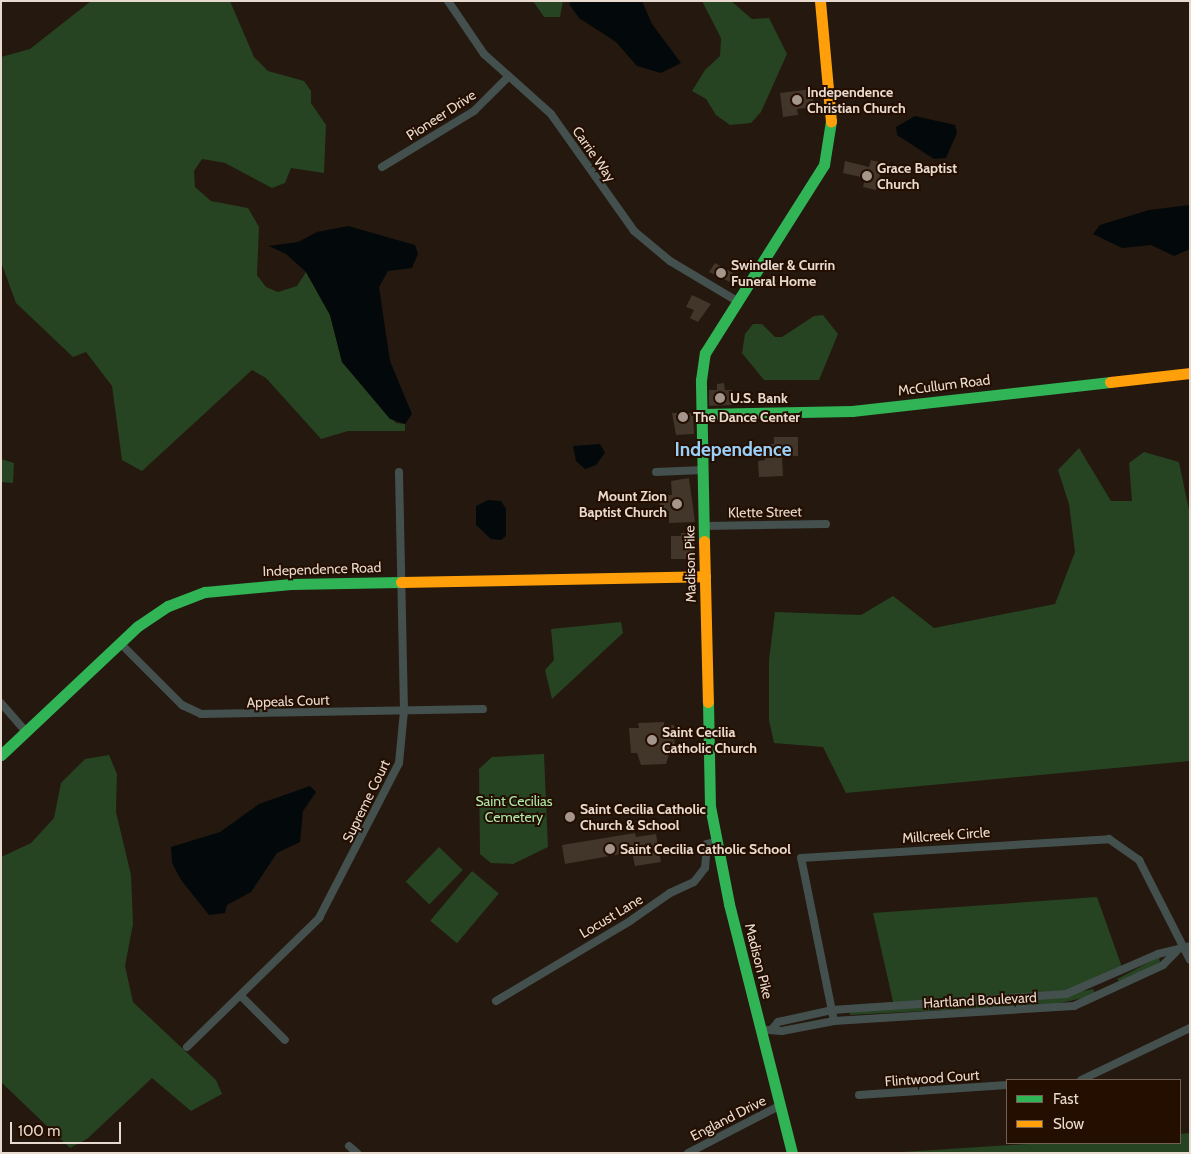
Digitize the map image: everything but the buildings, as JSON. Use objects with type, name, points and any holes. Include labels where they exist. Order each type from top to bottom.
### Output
[{"type":"street","name":"Carrie Way","points":[[448,1],[484,54],[551,114],[634,230],[670,261],[737,301]]},
{"type":"street","name":"Madison Pike","points":[[792,1153],[779,1106],[766,1030],[716,842],[708,778],[702,414],[705,354],[824,165],[831,124],[820,1]]},
{"type":"street","name":"Pioneer Drive","points":[[382,167],[474,111],[508,77]]},
{"type":"street","name":"McCullum Road","points":[[702,414],[852,411],[1190,373]]},
{"type":"street","points":[[656,472],[703,470]]},
{"type":"street","name":"Supreme Court","points":[[187,1047],[319,918],[390,787],[401,755],[404,711],[399,472]]},
{"type":"street","name":"Klette Street","points":[[704,526],[826,524]]},
{"type":"street","name":"Independence Road","points":[[1,755],[120,643],[168,606],[206,592],[254,586],[705,576]]},
{"type":"street","name":"Appeals Court","points":[[120,643],[182,705],[201,714],[483,709]]},
{"type":"street","points":[[1,702],[26,732]]},
{"type":"street","name":"Millcreek Circle","points":[[834,1021],[800,863],[806,857],[1109,839],[1139,860],[1190,960]]},
{"type":"street","name":"Locust Lane","points":[[496,1001],[630,922],[670,893],[694,882],[705,868],[707,844],[716,842]]},
{"type":"street","name":"Hartland Boulevard","points":[[766,1030],[778,1022],[832,1010],[1066,994],[1158,954],[1183,949]]},
{"type":"street","name":"Hartland Boulevard","points":[[766,1030],[782,1031],[834,1021],[1074,1006],[1164,965],[1183,949]]},
{"type":"street","points":[[241,996],[285,1040]]},
{"type":"street","points":[[1083,1079],[1190,1028]]},
{"type":"street","name":"Flintwood Court","points":[[859,1095],[1006,1085]]},
{"type":"street","name":"England Drive","points":[[688,1153],[779,1106]]},
{"type":"street","points":[[349,1146],[356,1153]]},
{"type":"green space","points":[[91,1],[230,1],[254,57],[268,71],[304,81],[311,91],[311,103],[326,125],[324,173],[291,168],[285,183],[272,188],[225,163],[202,159],[194,171],[195,187],[211,201],[248,208],[259,227],[257,275],[266,287],[278,292],[297,286],[306,272],[330,315],[342,362],[396,423],[405,424],[405,431],[348,431],[321,439],[266,378],[252,370],[142,471],[122,460],[112,386],[86,352],[73,357],[16,303],[1,262],[1,57],[30,49]]},
{"type":"green space","points":[[533,1],[563,1],[560,17],[544,17]]},
{"type":"green space","points":[[702,1],[731,1],[752,19],[769,18],[787,54],[761,112],[751,123],[730,125],[716,115],[706,99],[692,91],[705,70],[720,56],[721,38]]},
{"type":"green space","points":[[823,315],[838,334],[819,380],[764,380],[742,353],[745,334],[753,324],[762,324],[775,337],[782,337],[814,316]]},
{"type":"green space","points":[[1079,448],[1111,501],[1132,501],[1129,463],[1144,452],[1179,462],[1190,515],[1190,761],[846,793],[823,747],[774,743],[769,720],[769,660],[775,612],[861,615],[893,596],[934,628],[1055,604],[1075,552],[1069,504],[1058,470]]},
{"type":"green space","points":[[1,459],[14,463],[13,483],[1,482]]},
{"type":"green space","points":[[621,622],[623,633],[552,699],[545,670],[554,660],[551,629]]},
{"type":"green space","name":"Saint Cecilias Cemetery","points":[[544,754],[548,847],[513,864],[491,863],[480,854],[479,769],[492,757]]},
{"type":"green space","points":[[109,755],[117,774],[116,812],[131,875],[133,924],[125,966],[133,1002],[216,1080],[222,1094],[191,1111],[152,1078],[87,1139],[70,1148],[1,1082],[1,857],[31,843],[54,818],[61,783],[85,759]]},
{"type":"green space","points":[[439,847],[463,870],[429,904],[406,882]]},
{"type":"green space","points":[[472,871],[499,893],[457,943],[430,921]]},
{"type":"green space","points":[[1097,897],[1123,970],[1066,994],[894,1006],[873,913]]},
{"type":"green space","points":[[1159,957],[1160,962],[1120,982],[1117,979]]},
{"type":"green space","points":[[1093,989],[1095,993],[1083,998],[1055,1004],[849,1015],[852,1011],[1044,999]]},
{"type":"green space","points":[[1190,1133],[1190,1153],[887,1153],[1027,1144],[1181,1144],[1181,1134]]},
{"type":"shaded area","points":[[572,1],[642,1],[652,24],[681,63],[661,73],[637,66],[616,42],[579,18],[569,4]]},
{"type":"shaded area","points":[[915,116],[955,125],[957,133],[946,158],[934,159],[897,135],[896,127]]},
{"type":"shaded area","points":[[1190,205],[1190,249],[1174,256],[1151,245],[1122,248],[1093,234],[1100,225],[1149,210]]},
{"type":"shaded area","points":[[348,226],[415,245],[418,254],[412,268],[388,271],[379,287],[390,361],[412,414],[405,424],[390,419],[342,362],[330,315],[306,272],[286,254],[269,246],[298,242],[317,232]]},
{"type":"shaded area","points":[[600,444],[605,453],[596,465],[585,469],[576,461],[573,446]]},
{"type":"shaded area","points":[[488,500],[501,501],[506,509],[506,536],[501,540],[491,539],[476,525],[476,506]]},
{"type":"shaded area","points":[[310,786],[316,792],[303,811],[300,842],[277,853],[251,892],[227,905],[225,913],[209,915],[181,880],[172,863],[171,847],[220,832],[259,804]]},
{"type":"traffic: fast","points":[[704,541],[701,380],[705,353],[824,165],[831,121]]},
{"type":"traffic: fast","points":[[702,414],[852,411],[1110,382]]},
{"type":"traffic: fast","points":[[1,755],[138,626],[168,606],[205,592],[291,584],[401,582]]},
{"type":"traffic: fast","points":[[708,702],[710,806],[729,904],[792,1153]]},
{"type":"traffic: slow","points":[[820,1],[831,121]]},
{"type":"traffic: slow","points":[[1110,382],[1190,373]]},
{"type":"traffic: slow","points":[[704,541],[708,702]]},
{"type":"traffic: slow","points":[[401,582],[705,576]]},
{"type":"place","name":"Independence Christian Church","points":[[797,100]]},
{"type":"place","name":"Grace Baptist Church","points":[[867,176]]},
{"type":"place","name":"Swindler & Currin Funeral Home","points":[[721,273]]},
{"type":"place","name":"U.S. Bank","points":[[720,398]]},
{"type":"place","name":"The Dance Center","points":[[683,417]]},
{"type":"place","name":"Mount Zion Baptist Church","points":[[677,504]]},
{"type":"place","name":"Saint Cecilia Catholic Church","points":[[652,740]]},
{"type":"place","name":"Saint Cecilia Catholic Church & School","points":[[570,817]]},
{"type":"place","name":"Saint Cecilia Catholic School","points":[[610,849]]},
{"type":"district","name":"Independence","points":[[733,450]]}]
